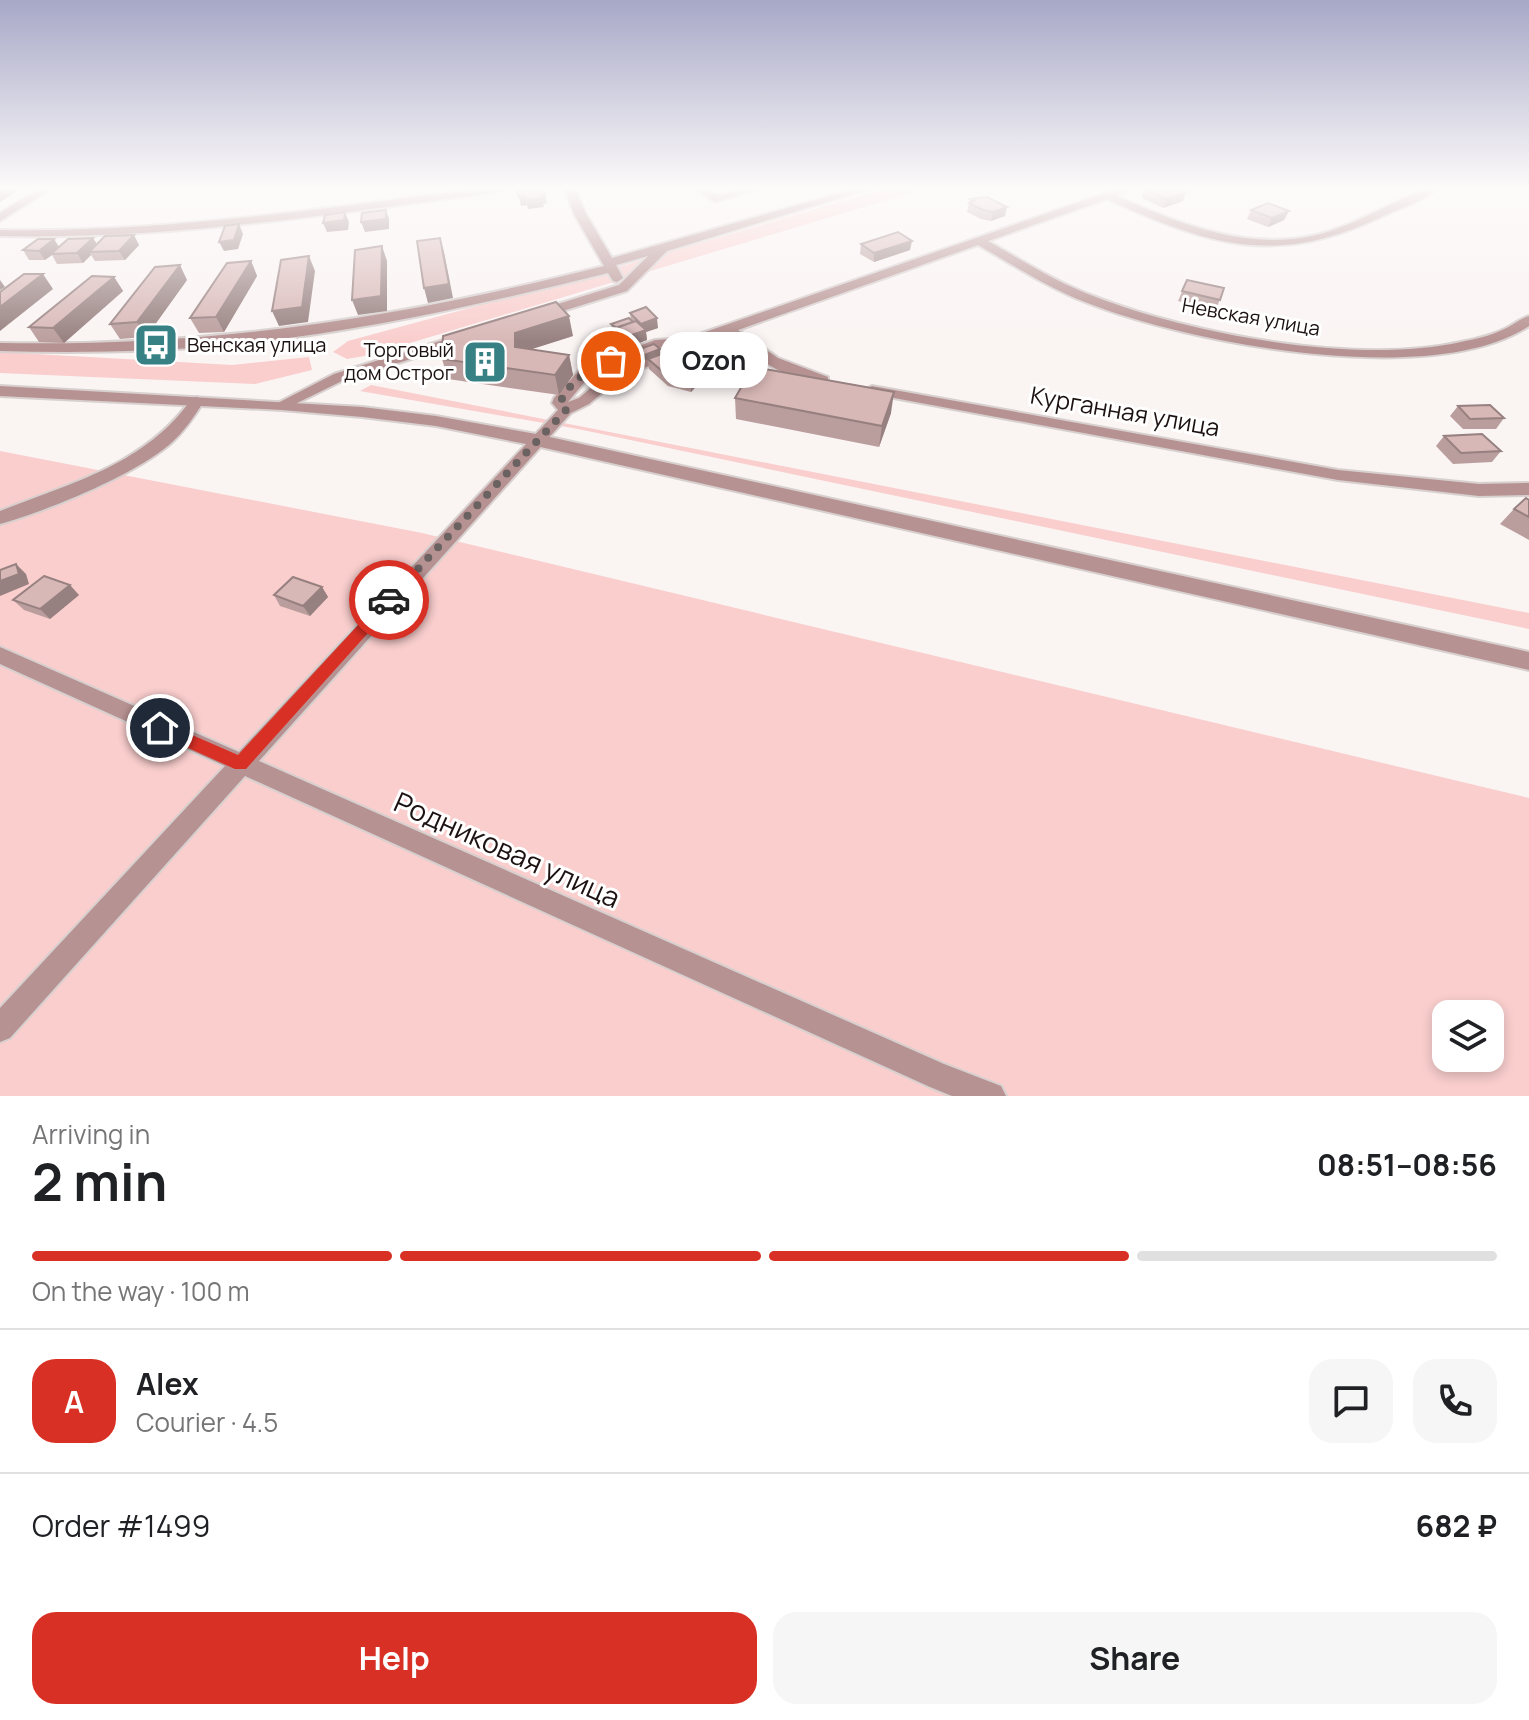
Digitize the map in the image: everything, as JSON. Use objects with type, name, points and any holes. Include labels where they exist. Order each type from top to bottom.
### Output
[{"type":"street","points":[[595,240],[623,288]]},
{"type":"street","points":[[0,347],[149,348],[272,337],[440,310],[610,265],[690,240]]},
{"type":"street","points":[[1252,240],[1298,240]]},
{"type":"street","points":[[566,410],[560,403],[561,398],[587,370],[660,343],[690,342],[979,241]]},
{"type":"street","name":"Невская улица","points":[[979,241],[1044,278],[1092,300],[1146,318],[1270,343],[1377,353],[1445,348],[1504,335],[1529,320]]},
{"type":"street","points":[[517,321],[623,288],[663,248]]},
{"type":"street","name":"Курганная улица","points":[[729,329],[759,355],[781,366],[803,376],[846,385],[1338,475],[1479,490],[1529,489]]},
{"type":"street","points":[[282,405],[339,377],[471,336]]},
{"type":"street","points":[[0,1028],[566,410],[585,403],[607,380],[675,354],[690,342]]},
{"type":"street","points":[[0,391],[282,405],[436,421],[536,440],[1529,661]]},
{"type":"street","points":[[0,518],[127,464],[161,443],[179,427],[197,401]]},
{"type":"street","name":"Родниковая улица","points":[[0,655],[925,1070],[991,1096]]},
{"type":"shaded area","points":[[710,240],[753,240],[370,355],[347,359],[333,352],[348,341]]},
{"type":"shaded area","points":[[0,352],[232,365],[309,357],[312,370],[255,384],[0,373]]},
{"type":"shaded area","points":[[371,385],[1529,613],[1529,629],[578,429],[360,391]]},
{"type":"shaded area","points":[[0,451],[422,533],[1529,798],[1529,1096],[0,1096]]},
{"type":"building","points":[[36,240],[53,240],[39,251],[23,250]]},
{"type":"building","points":[[67,240],[91,240],[77,253],[51,254]]},
{"type":"building","points":[[101,240],[129,240],[119,251],[89,252]]},
{"type":"building","points":[[440,240],[449,284],[424,288],[417,241]]},
{"type":"building","points":[[873,240],[912,241],[874,253],[861,244]]},
{"type":"building","points":[[382,246],[381,296],[352,300],[355,250]]},
{"type":"building","points":[[309,256],[302,307],[272,311],[281,260]]},
{"type":"building","points":[[251,261],[216,317],[190,318],[227,263]]},
{"type":"building","points":[[180,265],[137,322],[110,324],[155,267]]},
{"type":"building","points":[[24,274],[43,274],[0,307],[0,292]]},
{"type":"building","points":[[92,276],[114,277],[53,328],[29,327]]},
{"type":"building","points":[[1187,280],[1224,288],[1220,300],[1182,291]]},
{"type":"building","points":[[556,302],[569,316],[515,333],[515,347],[569,355],[555,375],[442,359],[443,336]]},
{"type":"building","points":[[646,307],[657,318],[641,324],[630,313]]},
{"type":"building","points":[[629,318],[633,322],[616,328],[611,324]]},
{"type":"building","points":[[636,321],[646,330],[626,337],[616,328]]},
{"type":"building","points":[[654,344],[660,349],[642,356],[637,350]]},
{"type":"building","points":[[667,352],[684,367],[700,371],[691,381],[667,375],[648,359]]},
{"type":"building","points":[[753,367],[894,392],[882,426],[735,398]]},
{"type":"building","points":[[1490,405],[1504,418],[1470,419],[1458,406]]},
{"type":"building","points":[[1482,434],[1501,451],[1461,453],[1444,436]]},
{"type":"building","points":[[1526,498],[1529,500],[1529,517],[1514,509]]},
{"type":"building","points":[[16,564],[19,574],[0,581],[0,570]]},
{"type":"building","points":[[44,576],[70,585],[40,609],[13,600]]},
{"type":"building","points":[[293,577],[322,587],[303,606],[274,595]]},
{"type":"way so far","points":[[389,600],[566,410],[560,403],[561,398],[587,370],[611,361]]},
{"type":"place","name":"Венская улица","points":[[156,345]]},
{"type":"place","name":"Ozon","points":[[611,361]]},
{"type":"place","name":"Торговый дом Острог","points":[[485,362]]},
{"type":"route","points":[[160,728],[240,764],[389,600]]}]
